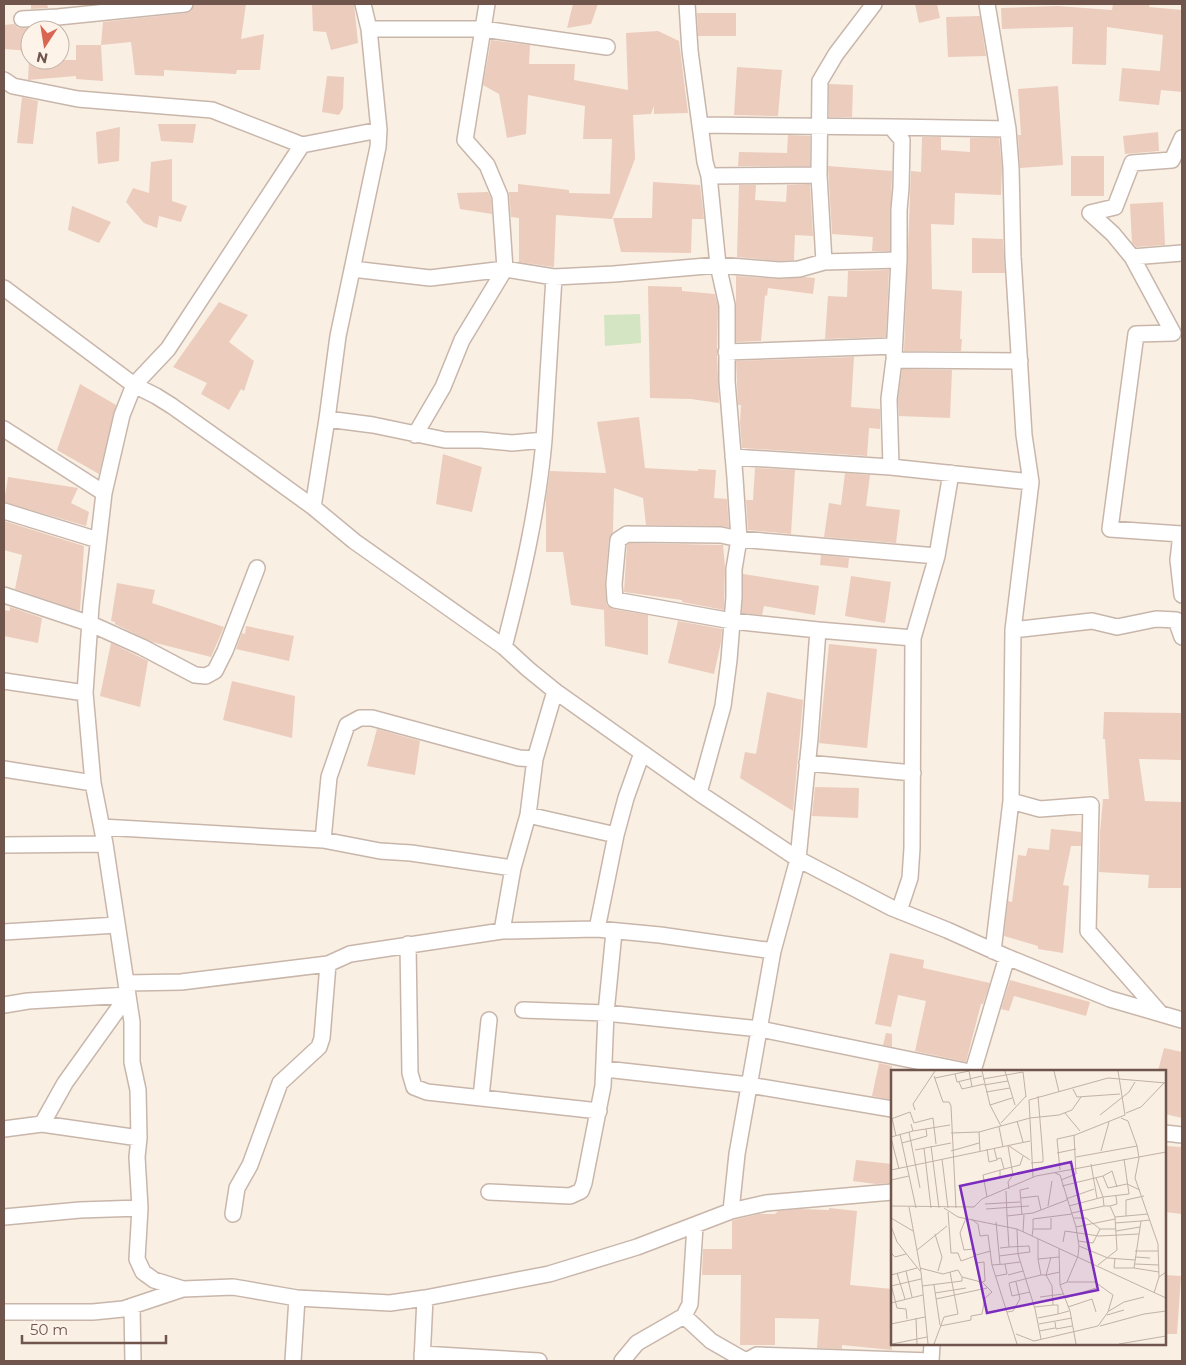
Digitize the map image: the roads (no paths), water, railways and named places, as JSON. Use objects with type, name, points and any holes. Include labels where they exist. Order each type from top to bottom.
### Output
[{"type":"street","points":[[22,18],[58,17],[185,4]]},
{"type":"street","points":[[313,507],[328,419],[338,336],[378,147],[379,130],[369,29],[363,4]]},
{"type":"street","points":[[415,435],[443,387],[462,340],[505,269],[500,196],[486,165],[465,140],[487,4]]},
{"type":"street","points":[[688,4],[690,51],[705,162],[709,176],[718,265],[727,306],[728,406],[739,539],[734,568],[730,660],[723,706],[699,793]]},
{"type":"street","points":[[824,262],[818,126],[820,81],[836,54],[874,4]]},
{"type":"street","points":[[973,1070],[1000,954],[1011,801],[1012,630],[1031,482],[1024,435],[1013,257],[1008,129],[987,4]]},
{"type":"street","points":[[369,29],[482,29],[607,47]]},
{"type":"street","points":[[4,80],[13,86],[78,99],[212,110],[302,145],[379,130]]},
{"type":"street","points":[[700,124],[1008,129]]},
{"type":"street","points":[[891,127],[902,140],[899,260],[894,353],[889,399],[891,467]]},
{"type":"street","points":[[1182,138],[1172,160],[1132,163],[1115,207],[1090,213],[1113,234],[1132,257],[1178,333],[1136,334],[1110,529],[1181,534],[1178,560],[1182,595]]},
{"type":"street","points":[[183,1289],[154,1280],[143,1272],[137,1260],[140,1208],[137,1157],[139,1138],[138,1090],[132,1062],[132,1022],[102,827],[93,783],[85,693],[91,606],[104,494],[122,415],[134,385],[168,349],[302,145]]},
{"type":"street","points":[[709,176],[820,175]]},
{"type":"street","points":[[1132,257],[1182,253]]},
{"type":"street","points":[[352,269],[430,278],[505,269],[554,277],[718,265],[779,270],[799,269],[824,262],[899,260]]},
{"type":"street","points":[[504,647],[526,560],[540,485],[554,277]]},
{"type":"street","points":[[4,288],[134,385],[172,406],[313,507],[354,542],[504,647],[555,691],[699,793],[798,859],[899,911],[1000,954],[1110,999],[1182,1020]]},
{"type":"street","points":[[726,352],[894,353],[1020,361]]},
{"type":"street","points":[[328,419],[373,425],[445,440],[481,440],[512,443],[544,440]]},
{"type":"street","points":[[4,429],[104,494]]},
{"type":"street","points":[[733,457],[891,467],[1031,482]]},
{"type":"street","points":[[899,911],[910,878],[912,848],[913,638],[937,556],[951,473]]},
{"type":"street","points":[[4,511],[98,540]]},
{"type":"street","points":[[913,638],[732,622],[615,600],[614,584],[618,540],[627,534],[721,535],[739,539],[937,556]]},
{"type":"street","points":[[4,595],[91,624],[142,647],[195,675],[206,676],[215,671],[225,651],[257,568]]},
{"type":"street","points":[[1012,630],[1092,620],[1117,627],[1156,619],[1176,620],[1182,637]]},
{"type":"street","points":[[731,1211],[737,1154],[773,950],[798,859],[818,630]]},
{"type":"street","points":[[4,681],[85,693]]},
{"type":"street","points":[[502,931],[513,868],[528,815],[536,759],[555,691]]},
{"type":"street","points":[[324,840],[328,777],[347,725],[360,718],[372,718],[519,758],[536,759]]},
{"type":"street","points":[[597,929],[616,835],[626,798],[642,753]]},
{"type":"street","points":[[807,762],[912,773]]},
{"type":"street","points":[[4,769],[93,783]]},
{"type":"street","points":[[1011,801],[1040,809],[1091,805],[1088,932],[1161,1014]]},
{"type":"street","points":[[528,815],[616,835]]},
{"type":"street","points":[[102,827],[324,840],[380,851],[411,853],[513,868]]},
{"type":"street","points":[[4,846],[104,844]]},
{"type":"street","points":[[4,932],[117,926]]},
{"type":"street","points":[[4,1005],[328,964],[350,954],[502,931],[597,929],[660,935],[773,950]]},
{"type":"street","points":[[488,1192],[570,1196],[581,1191],[599,1111],[605,1068],[606,1013],[614,932]]},
{"type":"street","points":[[408,944],[410,1073],[414,1087],[427,1092],[599,1111]]},
{"type":"street","points":[[233,1214],[237,1188],[250,1165],[280,1083],[319,1047],[322,1038],[328,964]]},
{"type":"street","points":[[42,1124],[65,1082],[127,989]]},
{"type":"street","points":[[523,1010],[606,1013],[760,1029],[960,1070]]},
{"type":"street","points":[[481,1097],[489,1020]]},
{"type":"street","points":[[605,1068],[750,1085],[891,1109]]},
{"type":"street","points":[[4,1129],[42,1124],[139,1138]]},
{"type":"street","points":[[1166,1133],[1182,1135]]},
{"type":"street","points":[[4,1312],[93,1312],[123,1309],[183,1289],[233,1287],[297,1298],[390,1303],[549,1274],[637,1247],[731,1211],[766,1203],[891,1192]]},
{"type":"street","points":[[4,1217],[80,1210],[140,1208]]},
{"type":"street","points":[[622,1361],[637,1343],[684,1316],[690,1304],[695,1226]]},
{"type":"street","points":[[293,1361],[297,1298]]},
{"type":"street","points":[[425,1298],[422,1357],[539,1361]]},
{"type":"street","points":[[132,1306],[133,1361]]},
{"type":"street","points":[[684,1316],[711,1341],[746,1361],[757,1355],[931,1361],[932,1345]]}]
